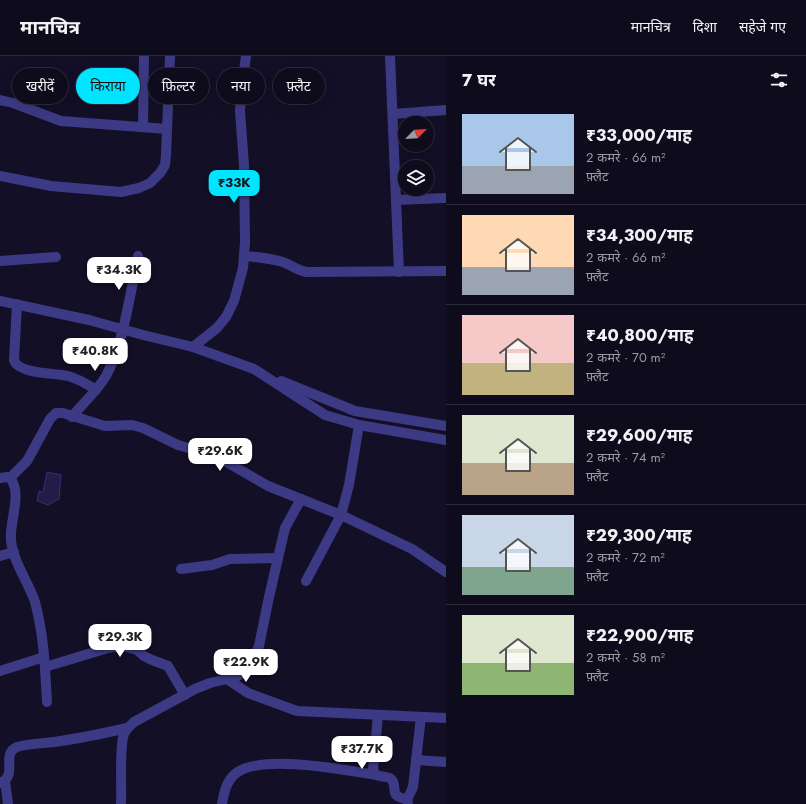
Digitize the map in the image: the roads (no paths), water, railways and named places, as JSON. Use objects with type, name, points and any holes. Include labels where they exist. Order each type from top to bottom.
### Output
[{"type":"street","points":[[143,127],[144,56]]},
{"type":"street","points":[[0,176],[51,186],[121,192],[140,188],[150,183],[160,173],[165,164],[170,56]]},
{"type":"street","points":[[193,347],[217,328],[226,317],[234,301],[243,268],[246,242],[244,165],[240,111],[246,56]]},
{"type":"street","points":[[390,56],[399,272]]},
{"type":"street","points":[[0,100],[13,103],[61,122],[167,129]]},
{"type":"street","points":[[392,114],[446,110]]},
{"type":"street","points":[[396,200],[446,198]]},
{"type":"street","points":[[72,416],[96,390],[112,362],[122,330],[138,256]]},
{"type":"street","points":[[244,256],[274,259],[297,270],[306,272],[446,271]]},
{"type":"street","points":[[0,261],[56,257]]},
{"type":"street","points":[[0,301],[89,320],[122,330],[193,347],[254,369],[355,411],[446,426]]},
{"type":"street","points":[[17,304],[14,360],[18,366],[24,369],[72,378],[96,390]]},
{"type":"street","points":[[254,369],[325,415],[359,425],[446,440]]},
{"type":"street","points":[[5,478],[27,461],[53,415],[60,412],[105,426],[132,425],[143,428],[178,445],[216,456],[268,486],[340,515],[412,549],[446,572]]},
{"type":"street","points":[[306,581],[340,515],[349,485],[359,425]]},
{"type":"street","points":[[5,478],[13,481],[15,490],[15,504],[10,533],[14,552],[34,600],[44,642],[47,702]]},
{"type":"street","points":[[121,804],[122,746],[127,728],[134,722],[210,683],[236,677],[245,671],[252,661],[259,646],[285,528],[301,499]]},
{"type":"street","points":[[0,556],[14,552]]},
{"type":"street","points":[[181,569],[212,565],[230,559],[278,558]]},
{"type":"street","points":[[0,670],[123,646],[168,666],[185,695]]},
{"type":"street","points":[[227,680],[248,693],[297,711],[446,718]]},
{"type":"street","points":[[376,775],[373,770],[373,764],[378,715]]},
{"type":"street","points":[[222,804],[227,784],[235,773],[241,770],[273,764],[304,764],[376,775],[391,779],[394,782],[396,794],[408,802],[413,787],[421,718]]},
{"type":"street","points":[[8,804],[3,782],[9,776],[11,752],[18,747],[62,741],[127,728]]},
{"type":"street","points":[[416,760],[446,762]]}]
